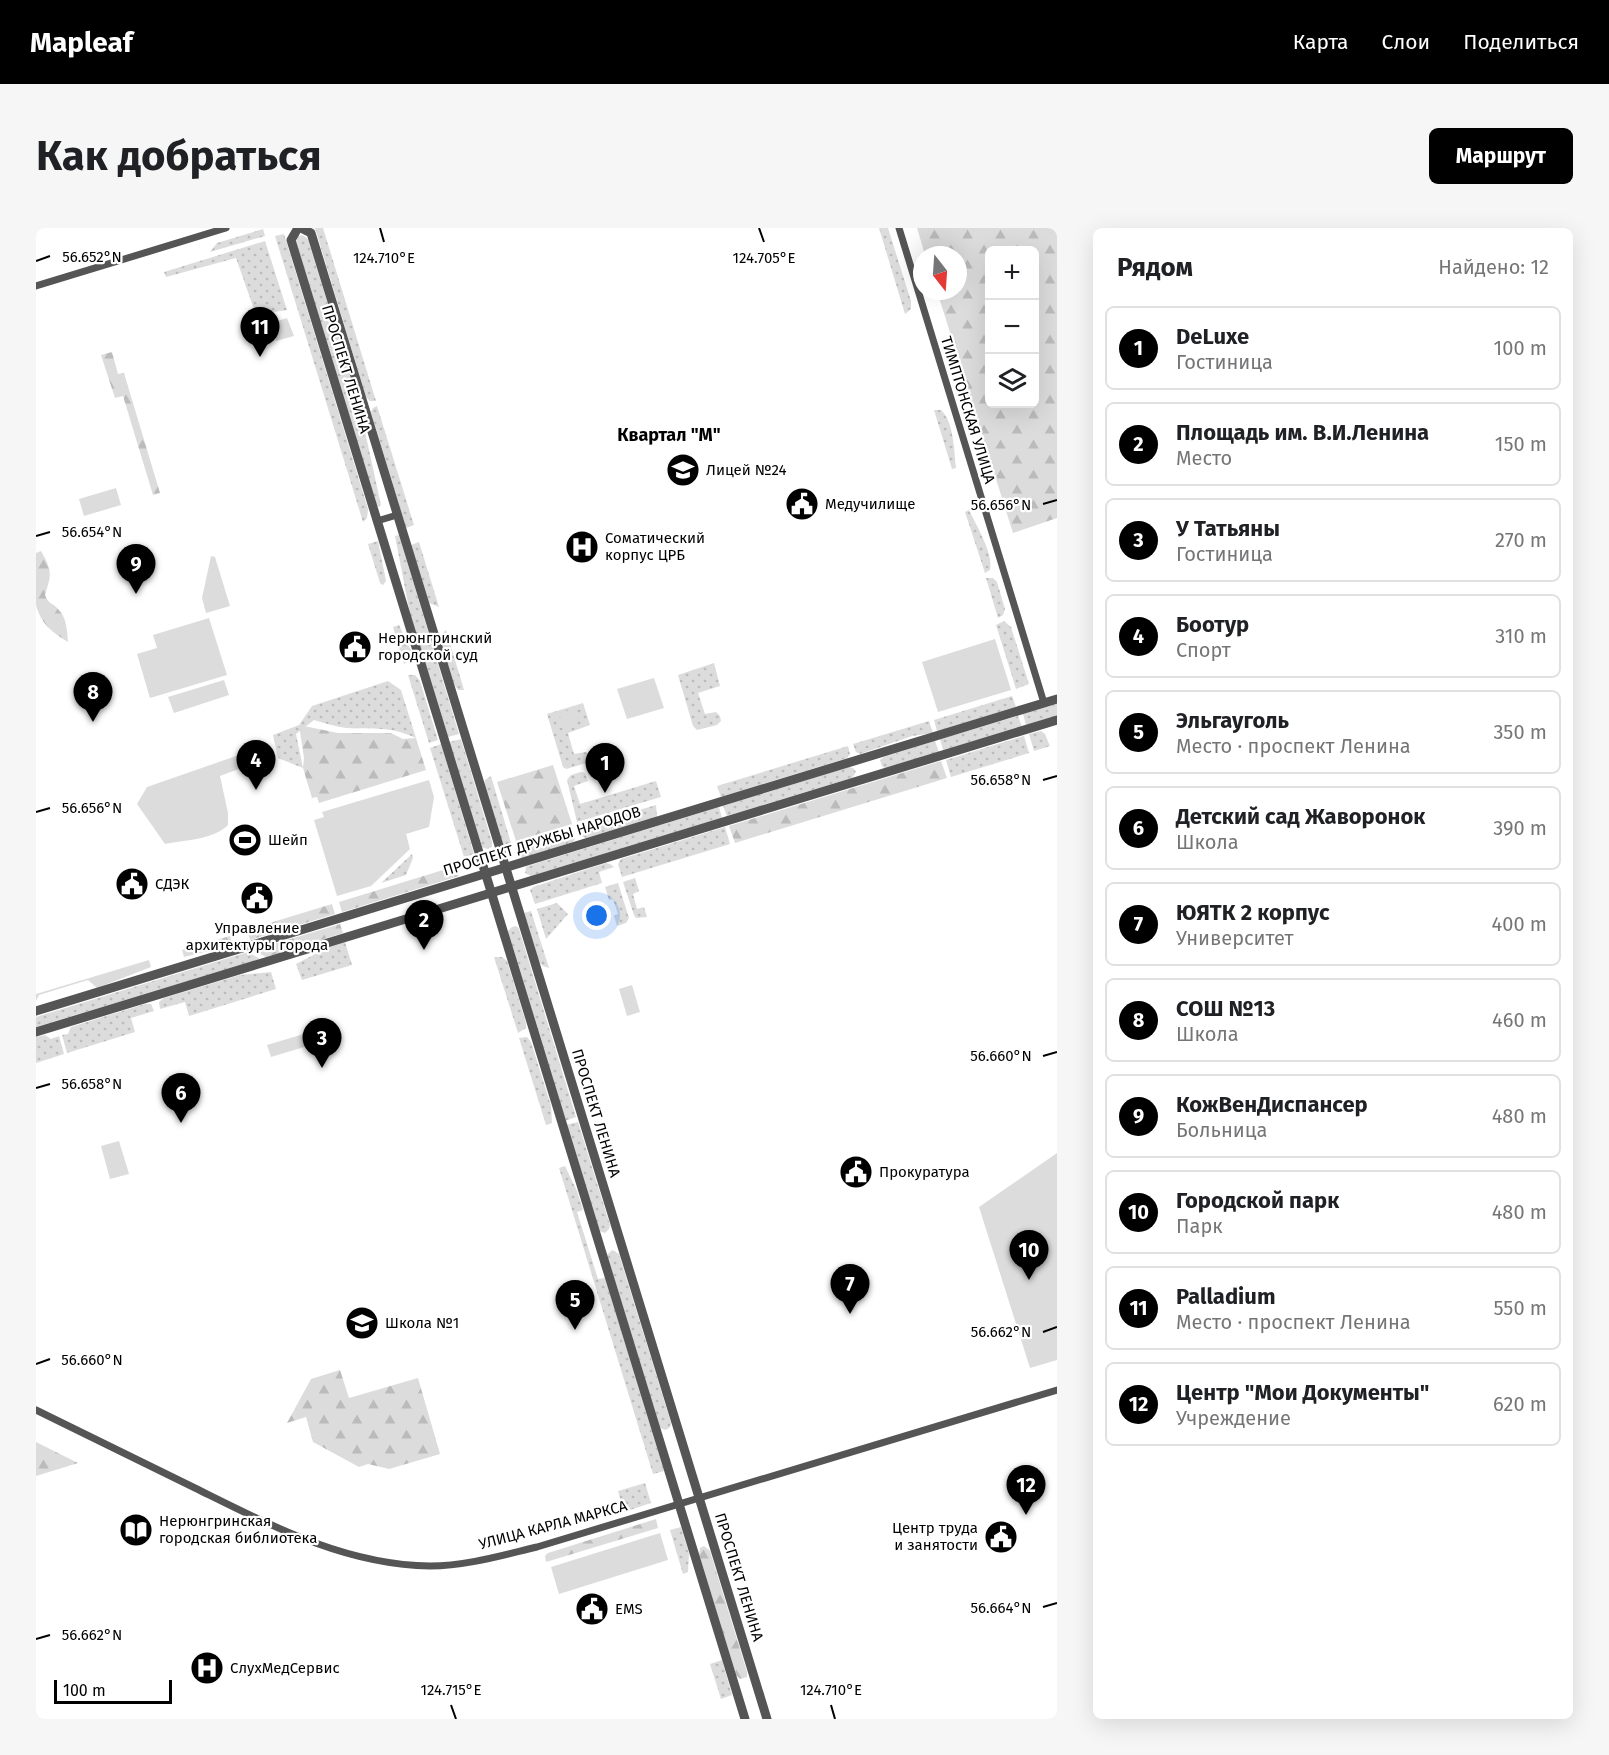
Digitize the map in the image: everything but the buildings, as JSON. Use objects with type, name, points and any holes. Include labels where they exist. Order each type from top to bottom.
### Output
[{"type":"street","points":[[36,286],[226,228]]},
{"type":"street","name":"ПРОСПЕКТ ЛЕНИНА","points":[[745,1719],[291,240],[299,228],[311,233],[767,1719]]},
{"type":"street","name":"ТИМПТОНСКАЯ УЛИЦА","points":[[899,228],[1044,703]]},
{"type":"street","points":[[377,521],[397,515]]},
{"type":"street","name":"ПРОСПЕКТ ДРУЖБЫ НАРОДОВ","points":[[36,1011],[1057,699]]},
{"type":"street","points":[[36,1032],[1057,720]]},
{"type":"street","name":"УЛИЦА КАРЛА МАРКСА","points":[[36,1410],[297,1536],[362,1558],[404,1565],[447,1565],[495,1557],[537,1546],[1057,1390]]},
{"type":"green space","points":[[315,228],[323,228],[376,401],[370,401],[366,397]]},
{"type":"green space","points":[[879,228],[888,228],[911,301],[911,309],[905,314]]},
{"type":"green space","points":[[917,228],[1057,228],[1057,518],[1013,533],[940,300],[967,300],[967,246],[922,246]]},
{"type":"green space","points":[[263,229],[265,236],[210,252],[217,243]]},
{"type":"green space","points":[[284,234],[368,509],[367,518],[363,522],[275,236]]},
{"type":"green space","points":[[302,235],[308,239],[360,409],[381,505],[379,507],[296,243],[297,237]]},
{"type":"green space","points":[[265,241],[287,310],[256,315],[236,258],[166,277],[164,272]]},
{"type":"green space","points":[[287,318],[294,336],[276,341],[271,323]]},
{"type":"green space","points":[[112,352],[118,374],[124,373],[160,493],[153,495],[123,396],[115,398],[101,355]]},
{"type":"green space","points":[[377,406],[414,525],[406,528],[371,412]]},
{"type":"green space","points":[[934,410],[941,410],[949,422],[956,468],[952,469]]},
{"type":"green space","points":[[116,488],[121,505],[84,516],[79,499]]},
{"type":"green space","points":[[969,510],[984,540],[991,563],[990,570],[985,573],[965,512]]},
{"type":"green space","points":[[399,535],[459,734],[448,737],[410,614],[395,536]]},
{"type":"green space","points":[[378,541],[386,581],[383,585],[380,583],[368,544]]},
{"type":"green space","points":[[419,542],[439,607],[429,603],[411,545]]},
{"type":"green space","points":[[41,551],[50,572],[45,595],[63,616],[68,642],[48,627],[36,605],[36,553]]},
{"type":"green space","points":[[211,556],[215,557],[230,606],[206,613],[202,598]]},
{"type":"green space","points":[[986,578],[993,578],[997,582],[1005,609],[1003,615],[998,618]]},
{"type":"green space","points":[[209,618],[227,675],[150,698],[137,654],[157,648],[153,635]]},
{"type":"green space","points":[[1004,621],[1011,627],[1029,684],[1016,689],[996,625]]},
{"type":"green space","points":[[399,625],[412,653],[410,660],[404,664],[393,627]]},
{"type":"green space","points":[[446,630],[464,690],[458,690],[454,684],[439,637]]},
{"type":"green space","points":[[995,639],[1011,690],[938,712],[922,662]]},
{"type":"green space","points":[[714,663],[720,686],[698,693],[705,714],[716,712],[721,721],[717,725],[697,730],[693,726],[678,675]]},
{"type":"green space","points":[[408,675],[415,675],[420,681],[438,740],[429,743]]},
{"type":"green space","points":[[654,678],[664,708],[627,719],[617,689]]},
{"type":"green space","points":[[224,680],[229,695],[174,713],[168,697]]},
{"type":"green space","points":[[388,681],[401,690],[416,738],[389,730],[335,726],[314,720],[296,734],[303,768],[278,758],[273,735],[299,725],[312,706]]},
{"type":"green space","points":[[1012,696],[1016,707],[937,731],[934,720]]},
{"type":"green space","points":[[583,703],[590,725],[568,733],[574,754],[586,752],[590,756],[590,762],[566,769],[563,767],[547,714]]},
{"type":"green space","points":[[1057,704],[1057,716],[1026,725],[1023,714]]},
{"type":"green space","points":[[573,709],[578,726],[564,730],[559,713]]},
{"type":"green space","points":[[1018,716],[1022,727],[943,750],[940,739]]},
{"type":"green space","points":[[929,721],[933,733],[912,736],[860,754],[856,752],[853,744]]},
{"type":"green space","points":[[299,725],[338,733],[391,733],[403,739],[416,738],[426,770],[319,803],[317,797],[312,798],[303,768],[304,758]]},
{"type":"green space","points":[[1041,731],[1045,734],[1050,746],[1034,751],[1029,734]]},
{"type":"green space","points":[[1024,736],[1029,753],[951,777],[946,760]]},
{"type":"green space","points":[[461,739],[492,842],[492,847],[487,849],[482,847],[449,742]]},
{"type":"green space","points":[[935,741],[939,752],[885,768],[882,766],[880,760],[884,757]]},
{"type":"green space","points":[[441,744],[474,854],[464,857],[430,748]]},
{"type":"green space","points":[[848,746],[850,754],[847,758],[721,797],[717,786]]},
{"type":"green space","points":[[262,747],[268,758],[220,776],[228,813],[228,825],[214,834],[165,844],[137,804],[147,787]]},
{"type":"green space","points":[[941,761],[947,778],[735,843],[729,826]]},
{"type":"green space","points":[[553,765],[572,824],[516,841],[497,782]]},
{"type":"green space","points":[[849,767],[856,772],[852,778],[727,816],[723,806]]},
{"type":"green space","points":[[585,773],[588,781],[574,786],[580,804],[656,781],[661,797],[577,822],[567,780],[571,775]]},
{"type":"green space","points":[[491,776],[511,843],[503,845],[484,785],[485,780]]},
{"type":"green space","points":[[429,780],[434,797],[429,827],[406,834],[410,849],[371,886],[337,896],[314,820],[324,817],[322,812]]},
{"type":"green space","points":[[656,805],[657,817],[586,838],[582,836],[579,828]]},
{"type":"green space","points":[[719,807],[722,818],[531,876],[525,873],[528,866]]},
{"type":"green space","points":[[725,827],[730,844],[622,877],[618,864],[621,859]]},
{"type":"green space","points":[[573,830],[575,839],[573,842],[521,859],[517,847]]},
{"type":"green space","points":[[412,854],[413,858],[406,875],[381,883]]},
{"type":"green space","points":[[606,863],[614,867],[599,872],[602,883],[535,904],[530,890],[533,887]]},
{"type":"green space","points":[[456,866],[459,876],[342,912],[339,902]]},
{"type":"green space","points":[[635,878],[639,891],[633,894],[637,909],[644,907],[647,917],[636,918],[623,882]]},
{"type":"green space","points":[[618,883],[629,918],[626,923],[617,926],[614,916],[618,914],[613,899],[609,900],[605,887]]},
{"type":"green space","points":[[557,903],[568,914],[546,939],[537,909]]},
{"type":"green space","points":[[332,904],[335,914],[250,940],[247,930]]},
{"type":"green space","points":[[531,911],[549,968],[539,962],[524,913]]},
{"type":"green space","points":[[340,924],[343,933],[266,957],[254,950]]},
{"type":"green space","points":[[516,926],[519,929],[576,1117],[565,1121],[507,932]]},
{"type":"green space","points":[[230,936],[233,945],[184,957],[182,950]]},
{"type":"green space","points":[[345,942],[352,965],[302,980],[296,964],[327,948]]},
{"type":"green space","points":[[248,952],[260,959],[36,1027],[36,1017]]},
{"type":"green space","points":[[494,957],[502,957],[507,961],[526,1023],[526,1028],[518,1033]]},
{"type":"green space","points":[[149,960],[151,967],[97,988],[88,980],[39,995],[36,1001],[36,994]]},
{"type":"green space","points":[[271,972],[276,989],[189,1016],[185,1002],[160,1009],[159,1002],[164,998],[240,975]]},
{"type":"green space","points":[[632,985],[640,1012],[627,1016],[619,989]]},
{"type":"green space","points":[[151,1004],[154,1011],[131,1018],[135,1032],[67,1053],[62,1035],[68,1034],[71,1027]]},
{"type":"green space","points":[[317,1030],[321,1042],[271,1057],[267,1045]]},
{"type":"green space","points":[[45,1035],[51,1039],[59,1036],[64,1054],[36,1063],[36,1037]]},
{"type":"green space","points":[[527,1037],[531,1042],[551,1106],[552,1123],[546,1125],[519,1038]]},
{"type":"green space","points":[[578,1122],[610,1225],[605,1233],[599,1231],[566,1125]]},
{"type":"green space","points":[[119,1141],[129,1174],[110,1179],[101,1146]]},
{"type":"green space","points":[[1057,1153],[1057,1360],[1030,1368],[979,1207]]},
{"type":"green space","points":[[565,1166],[577,1191],[583,1210],[577,1212],[598,1279],[605,1278],[664,1471],[653,1474],[559,1168]]},
{"type":"green space","points":[[612,1250],[619,1254],[671,1423],[666,1430],[660,1428],[607,1255]]},
{"type":"green space","points":[[340,1370],[349,1398],[418,1378],[440,1454],[389,1469],[368,1464],[359,1467],[313,1442],[306,1417],[287,1423],[311,1379]]},
{"type":"green space","points":[[36,1442],[78,1463],[36,1476]]},
{"type":"green space","points":[[645,1483],[651,1503],[624,1512],[618,1491]]},
{"type":"green space","points":[[656,1519],[658,1528],[546,1562],[545,1556],[548,1553]]},
{"type":"green space","points":[[681,1527],[689,1554],[688,1572],[683,1574],[670,1530]]},
{"type":"green space","points":[[660,1533],[668,1560],[559,1594],[551,1567]]},
{"type":"green space","points":[[704,1546],[710,1551],[747,1677],[740,1679],[736,1675],[699,1554],[700,1548]]},
{"type":"green space","points":[[722,1660],[732,1695],[721,1699],[710,1664]]},
{"type":"place","name":"Palladium","points":[[260,357]]},
{"type":"place","name":"Лицей №24","points":[[683,470]]},
{"type":"place","name":"Медучилище","points":[[802,504]]},
{"type":"place","name":"Соматический корпус ЦРБ","points":[[582,547]]},
{"type":"place","name":"КожВенДиспансер","points":[[136,594]]},
{"type":"place","name":"Нерюнгринский городской суд","points":[[355,647]]},
{"type":"place","name":"СОШ №13","points":[[93,722]]},
{"type":"place","name":"Боотур","points":[[256,790]]},
{"type":"place","name":"DeLuxe","points":[[605,793]]},
{"type":"place","name":"Шейп","points":[[245,840]]},
{"type":"place","name":"СДЭК","points":[[132,884]]},
{"type":"place","name":"Управление архитектуры города","points":[[257,898]]},
{"type":"place","name":"Площадь им. В.И.Ленина","points":[[424,950]]},
{"type":"place","name":"У Татьяны","points":[[322,1068]]},
{"type":"place","name":"Детский сад Жаворонок","points":[[181,1123]]},
{"type":"place","name":"Прокуратура","points":[[856,1172]]},
{"type":"place","name":"Городской парк","points":[[1029,1280]]},
{"type":"place","name":"ЮЯТК 2 корпус","points":[[850,1314]]},
{"type":"place","name":"Школа №1","points":[[362,1323]]},
{"type":"place","name":"Эльгауголь","points":[[575,1330]]},
{"type":"place","name":"Центр \"Мои Документы\"","points":[[1026,1515]]},
{"type":"place","name":"Нерюнгринская городская библиотека","points":[[136,1530]]},
{"type":"place","name":"Центр труда и занятости","points":[[1001,1537]]},
{"type":"place","name":"EMS","points":[[592,1609]]},
{"type":"place","name":"СлухМедСервис","points":[[207,1668]]},
{"type":"district","name":"Квартал \"М\"","points":[[669,435]]}]
